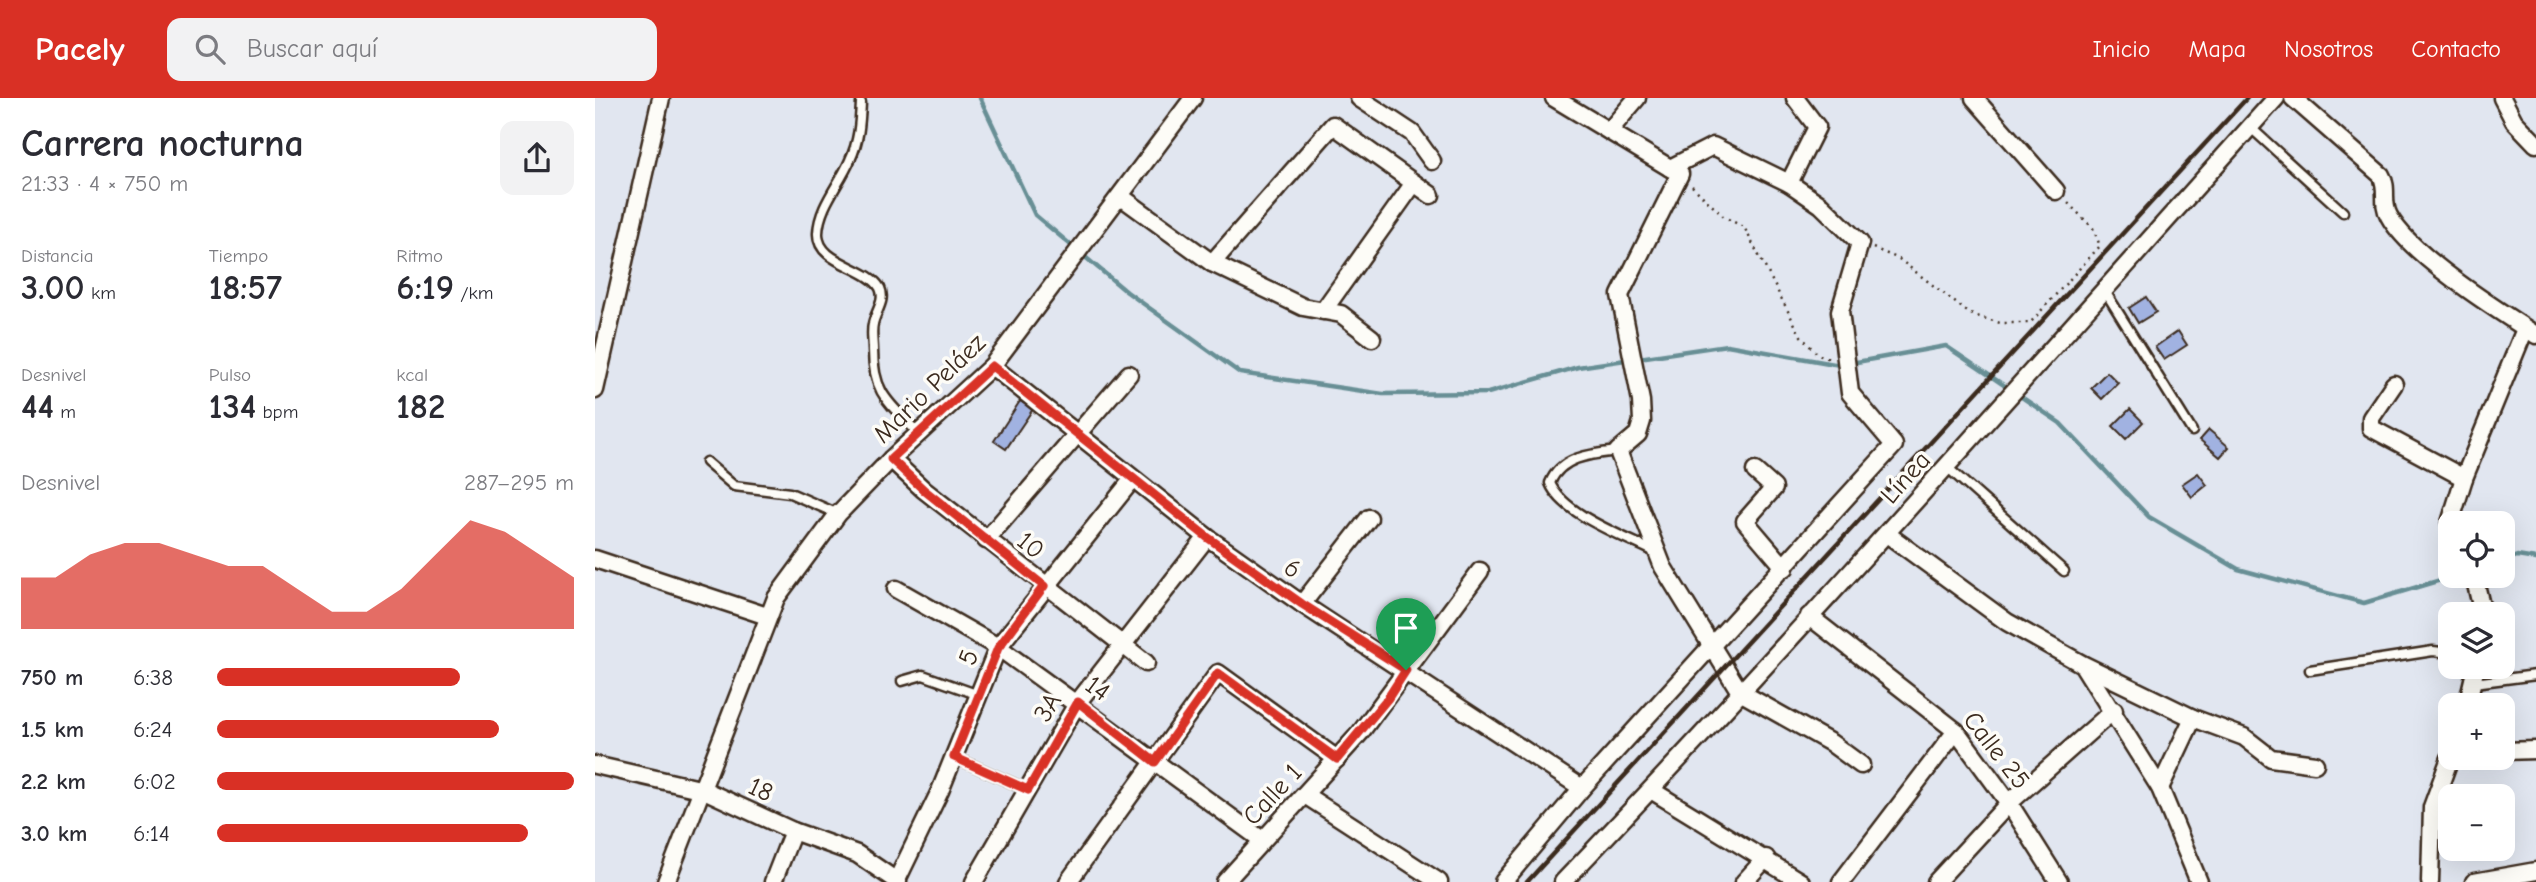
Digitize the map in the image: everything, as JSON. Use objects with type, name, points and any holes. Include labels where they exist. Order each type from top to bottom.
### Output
[{"type":"street","points":[[596,381],[661,98]]},
{"type":"street","name":"Mario Peláez","points":[[666,882],[704,790],[767,616],[776,598],[838,514],[891,459],[992,366],[1193,98]]},
{"type":"street","points":[[1359,98],[1412,133],[1432,161]]},
{"type":"street","points":[[1554,98],[1675,171]]},
{"type":"street","points":[[1609,131],[1637,98]]},
{"type":"street","points":[[1789,183],[1817,127],[1795,98]]},
{"type":"street","points":[[1974,98],[2056,191]]},
{"type":"street","name":"Línea","points":[[1563,882],[1887,534],[2103,288],[2276,98]]},
{"type":"street","points":[[2293,98],[2381,174],[2385,182],[2384,203],[2389,217],[2420,254],[2531,332],[2464,478],[2454,511]]},
{"type":"street","points":[[2502,98],[2514,121],[2536,144]]},
{"type":"street","points":[[1212,263],[1333,125],[1431,195]]},
{"type":"street","points":[[1860,243],[1821,205],[1789,183],[1713,146],[1675,171],[1620,295],[1641,401],[1641,421],[1638,434],[1618,452],[1663,567],[1740,692],[1831,743],[1861,765]]},
{"type":"street","points":[[1322,311],[1413,183]]},
{"type":"street","points":[[1119,196],[1212,263],[1303,307],[1341,314],[1372,338]]},
{"type":"street","name":"Línea","points":[[1503,882],[1582,788],[1711,643],[1785,568],[1894,445],[1850,393],[1840,311],[1860,243]]},
{"type":"street","name":"6","points":[[992,366],[1207,537],[1302,604],[1582,788]]},
{"type":"street","points":[[986,540],[1129,374]]},
{"type":"street","points":[[2394,384],[2371,418],[2371,428],[2464,478]]},
{"type":"street","name":"10","points":[[891,459],[924,490],[986,540],[1146,663]]},
{"type":"street","points":[[1755,471],[1774,488],[1745,521],[1785,568]]},
{"type":"street","name":"5","points":[[897,882],[954,757],[998,648],[1044,586],[1132,480]]},
{"type":"street","points":[[1302,604],[1369,518]]},
{"type":"street","points":[[1887,534],[2007,622],[2081,664],[2193,718],[2244,737],[2271,758],[2315,764]]},
{"type":"street","name":"3A","points":[[974,882],[1078,702],[1207,537]]},
{"type":"street","points":[[595,559],[767,616]]},
{"type":"street","name":"Calle 1","points":[[1225,882],[1337,759],[1388,698],[1480,571]]},
{"type":"street","name":"14","points":[[895,590],[998,648],[1078,702],[1262,840]]},
{"type":"street","name":"Calle 25","points":[[1809,616],[1956,731],[2009,803],[2059,882]]},
{"type":"street","points":[[2081,664],[2114,710],[2160,788],[2199,882]]},
{"type":"street","points":[[1068,882],[1218,673],[1337,759]]},
{"type":"street","points":[[1936,882],[2009,803],[2114,710]]},
{"type":"street","points":[[2160,788],[2193,718]]},
{"type":"street","points":[[1841,882],[1956,731]]},
{"type":"street","points":[[2515,751],[2536,750]]},
{"type":"street","name":"18","points":[[595,765],[704,790],[793,831],[857,854],[897,882]]},
{"type":"street","points":[[2430,882],[2432,807],[2446,770]]},
{"type":"street","points":[[1651,790],[1766,858],[1801,882]]},
{"type":"street","points":[[1305,795],[1439,882]]},
{"type":"street","points":[[773,882],[793,831]]},
{"type":"street","points":[[1744,882],[1766,858]]},
{"type":"street","points":[[2474,882],[2536,871]]},
{"type":"lane","points":[[861,103],[855,147],[823,213],[818,233],[819,243],[829,254],[874,282],[881,290],[881,304],[873,324],[872,373],[881,393],[920,435]]},
{"type":"lane","points":[[2250,127],[2343,212]]},
{"type":"lane","points":[[2103,288],[2192,431]]},
{"type":"lane","points":[[1618,452],[1588,454],[1555,470],[1550,482],[1569,508],[1658,554]]},
{"type":"lane","points":[[706,463],[734,486],[790,493],[838,514]]},
{"type":"lane","points":[[1947,467],[2064,571]]},
{"type":"lane","points":[[2310,670],[2438,652]]},
{"type":"lane","points":[[902,681],[923,675],[979,695]]},
{"type":"lane","points":[[2515,675],[2536,675]]},
{"type":"lane","points":[[954,757],[1028,790]]},
{"type":"path","points":[[1675,171],[1724,217],[1744,228],[1801,336],[1818,355],[1838,362]]},
{"type":"path","points":[[1860,243],[1899,259],[1970,314],[2000,323],[2030,323],[2100,246],[2093,228],[2056,191]]},
{"type":"building","points":[[2146,297],[2156,312],[2138,323],[2129,308]]},
{"type":"building","points":[[2178,331],[2187,345],[2164,360],[2155,347]]},
{"type":"building","points":[[2107,372],[2118,383],[2102,399],[2091,388]]},
{"type":"building","points":[[1020,401],[1033,409],[1006,449],[994,441]]},
{"type":"building","points":[[2130,409],[2143,422],[2126,439],[2113,426]]},
{"type":"building","points":[[2209,430],[2229,447],[2220,457],[2200,440]]},
{"type":"building","points":[[2198,473],[2207,485],[2192,497],[2182,484]]},
{"type":"waterway","points":[[980,98],[1035,215],[1127,292],[1240,373],[1383,394],[1488,393],[1578,367],[1727,345],[1840,365],[1946,346],[2060,423],[2149,517],[2238,569],[2364,603],[2438,581]]},
{"type":"waterway","points":[[2515,557],[2536,559]]},
{"type":"railway","points":[[1527,882],[2247,98]]},
{"type":"route","points":[[992,366],[1207,537],[1302,604],[1406,670],[1388,698],[1337,759],[1218,673],[1155,762],[1078,702],[1028,790],[954,757],[998,648],[1044,586],[924,490],[891,459],[992,366]]}]
